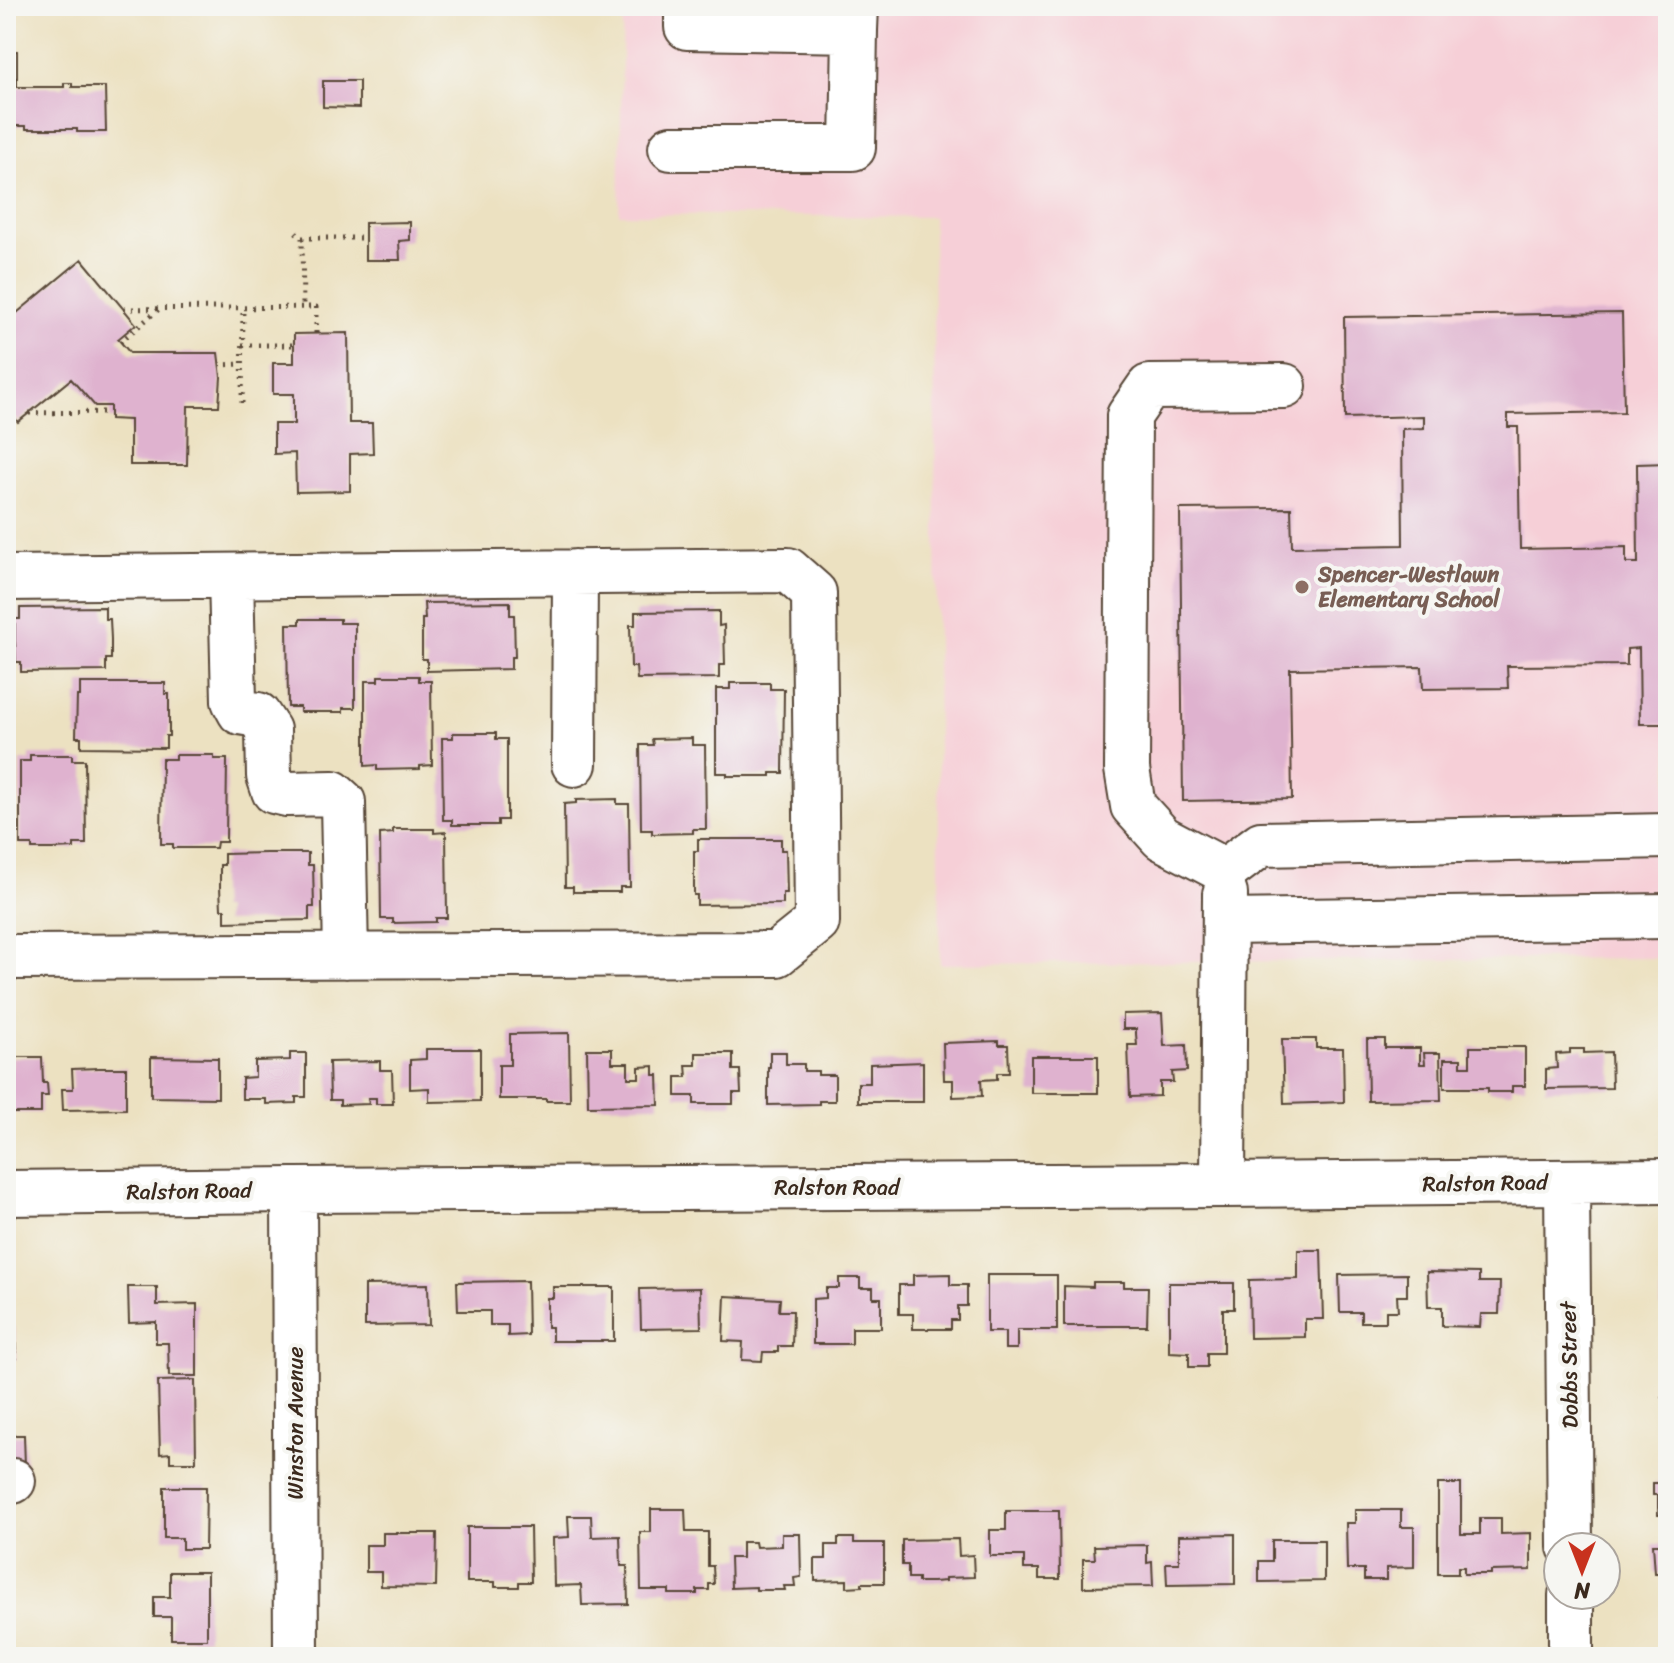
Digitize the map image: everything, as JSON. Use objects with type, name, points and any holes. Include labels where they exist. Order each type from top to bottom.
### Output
[{"type":"street","points":[[671,148],[853,148],[856,18],[687,27],[687,6]]},
{"type":"street","points":[[1225,871],[1162,838],[1133,806],[1127,769],[1129,416],[1149,387],[1284,386]]},
{"type":"street","points":[[6,578],[788,570],[814,593],[817,922],[777,954],[6,957]]},
{"type":"street","points":[[574,764],[575,572]]},
{"type":"street","points":[[231,576],[234,701],[240,712],[258,715],[268,730],[269,776],[274,791],[287,794],[333,793],[343,802],[346,956]]},
{"type":"street","points":[[1225,871],[1261,844],[1668,836]]},
{"type":"street","points":[[1223,1185],[1225,871]]},
{"type":"street","points":[[1225,922],[1668,916]]},
{"type":"street","name":"Ralston Road","points":[[6,1193],[1668,1181]]},
{"type":"street","name":"Dobbs Street","points":[[1567,1182],[1570,1531]]},
{"type":"street","name":"Winston Avenue","points":[[294,1190],[296,1657]]},
{"type":"street","points":[[1571,1611],[1571,1657]]},
{"type":"path","points":[[296,232],[302,238],[303,307]]},
{"type":"path","points":[[302,238],[365,238]]},
{"type":"path","points":[[124,309],[316,307],[316,334]]},
{"type":"path","points":[[242,403],[243,308]]},
{"type":"path","points":[[120,342],[159,309]]},
{"type":"path","points":[[242,345],[294,345]]},
{"type":"path","points":[[219,365],[242,364]]},
{"type":"path","points":[[29,413],[110,412]]},
{"type":"shaded area","name":"Spencer-Westlawn Elementary School","points":[[623,6],[1668,6],[1668,958],[940,964],[933,217],[619,214]]},
{"type":"building","points":[[6,51],[17,51],[17,87],[64,87],[64,83],[72,83],[72,87],[105,87],[106,132],[6,126]]},
{"type":"building","points":[[323,81],[359,81],[359,108],[323,107]]},
{"type":"building","points":[[410,222],[410,240],[399,241],[400,260],[365,260],[365,223]]},
{"type":"building","points":[[82,259],[136,324],[118,339],[130,353],[218,353],[221,377],[219,406],[188,406],[187,465],[130,465],[130,420],[110,419],[110,406],[95,406],[71,379],[18,422],[6,407],[6,322]]},
{"type":"building","points":[[1622,313],[1624,412],[1508,414],[1508,427],[1518,427],[1520,549],[1626,547],[1626,563],[1638,563],[1637,464],[1668,463],[1668,724],[1640,724],[1639,648],[1627,649],[1627,665],[1507,666],[1508,688],[1423,689],[1422,667],[1290,669],[1292,799],[1183,801],[1180,509],[1291,508],[1292,547],[1403,545],[1402,429],[1424,428],[1424,416],[1345,418],[1344,317]]},
{"type":"building","points":[[348,333],[349,423],[372,423],[373,453],[350,454],[350,491],[296,492],[295,453],[274,454],[274,424],[294,424],[294,394],[273,394],[273,363],[294,363],[294,334]]},
{"type":"building","points":[[510,602],[510,615],[514,615],[515,657],[511,657],[511,669],[427,671],[427,659],[422,659],[424,603]]},
{"type":"building","points":[[105,607],[105,619],[110,619],[111,639],[111,659],[106,659],[106,671],[21,672],[21,662],[16,662],[15,641],[15,619],[20,619],[20,608]]},
{"type":"building","points":[[719,611],[719,626],[724,625],[725,665],[719,665],[719,678],[637,679],[636,667],[631,667],[630,625],[635,625],[635,612]]},
{"type":"building","points":[[300,619],[340,619],[340,623],[355,623],[355,708],[343,708],[343,712],[300,712],[300,707],[288,707],[287,624],[300,624]]},
{"type":"building","points":[[378,676],[419,676],[419,681],[431,681],[432,765],[420,766],[420,769],[377,770],[377,765],[365,766],[365,681],[378,681]]},
{"type":"building","points":[[80,683],[165,683],[165,694],[169,694],[166,748],[81,747],[81,737],[76,737]]},
{"type":"building","points":[[730,683],[770,683],[770,689],[784,689],[783,773],[727,776],[727,773],[716,773],[716,689],[730,689]]},
{"type":"building","points":[[453,733],[496,733],[496,739],[507,739],[507,820],[498,820],[498,825],[452,825],[452,820],[443,820],[442,738],[453,738]]},
{"type":"building","points":[[692,738],[692,745],[705,745],[706,829],[693,829],[693,833],[652,834],[652,830],[641,830],[640,745],[653,745],[652,739]]},
{"type":"building","points":[[30,755],[72,755],[72,760],[85,760],[86,844],[53,849],[32,849],[32,845],[20,845],[20,761],[30,761]]},
{"type":"building","points":[[175,755],[214,755],[214,759],[227,759],[226,842],[217,842],[216,848],[173,848],[173,844],[161,844],[162,759],[175,759]]},
{"type":"building","points":[[617,799],[617,804],[629,804],[630,887],[620,887],[620,892],[573,892],[573,887],[565,887],[564,804],[576,803],[576,800]]},
{"type":"building","points":[[6,821],[9,821],[10,906],[6,906]]},
{"type":"building","points":[[393,829],[446,832],[447,918],[436,918],[436,922],[393,923],[393,919],[381,919],[380,834],[393,833]]},
{"type":"building","points":[[698,839],[781,839],[781,850],[786,850],[787,893],[783,893],[783,904],[697,905],[697,895],[694,895],[694,851],[698,851]]},
{"type":"building","points":[[308,853],[308,865],[313,865],[314,907],[309,907],[309,920],[225,922],[220,887],[220,865],[224,865],[224,854]]},
{"type":"building","points":[[1162,1013],[1164,1046],[1186,1045],[1187,1071],[1172,1072],[1173,1082],[1160,1082],[1160,1096],[1130,1097],[1128,1045],[1137,1045],[1136,1029],[1123,1029],[1123,1014]]},
{"type":"building","points":[[569,1033],[570,1101],[499,1099],[499,1065],[510,1065],[510,1034]]},
{"type":"building","points":[[1282,1039],[1316,1039],[1316,1048],[1343,1048],[1344,1102],[1284,1104]]},
{"type":"building","points":[[1367,1039],[1385,1039],[1385,1048],[1420,1048],[1420,1064],[1425,1064],[1424,1053],[1440,1053],[1441,1100],[1368,1101]]},
{"type":"building","points":[[999,1041],[999,1045],[1008,1045],[1009,1073],[997,1073],[997,1079],[981,1080],[982,1096],[953,1097],[953,1080],[944,1080],[943,1043]]},
{"type":"building","points":[[1470,1047],[1525,1047],[1525,1086],[1512,1086],[1512,1092],[1488,1092],[1488,1088],[1444,1088],[1444,1059],[1461,1059],[1461,1066],[1470,1066]]},
{"type":"building","points":[[426,1049],[480,1049],[480,1101],[429,1102],[429,1088],[410,1089],[410,1060],[426,1059]]},
{"type":"building","points":[[587,1049],[612,1049],[612,1063],[628,1063],[628,1078],[639,1078],[639,1067],[654,1066],[654,1075],[658,1075],[659,1105],[588,1106]]},
{"type":"building","points":[[1570,1049],[1584,1049],[1584,1053],[1611,1052],[1612,1088],[1546,1089],[1546,1069],[1557,1068],[1556,1054],[1570,1053]]},
{"type":"building","points":[[770,1052],[786,1052],[786,1064],[804,1064],[804,1071],[835,1075],[835,1101],[768,1105]]},
{"type":"building","points":[[290,1053],[306,1053],[306,1097],[296,1097],[296,1103],[266,1104],[266,1099],[242,1099],[242,1078],[255,1077],[255,1061],[290,1060]]},
{"type":"building","points":[[696,1053],[733,1053],[733,1070],[740,1070],[741,1093],[733,1093],[733,1104],[694,1104],[694,1096],[676,1096],[676,1077],[687,1077],[686,1065],[696,1065]]},
{"type":"building","points":[[1031,1056],[1098,1056],[1098,1093],[1031,1093]]},
{"type":"building","points":[[12,1057],[42,1057],[43,1083],[47,1083],[48,1096],[41,1096],[41,1113],[6,1113],[6,1068],[12,1068]]},
{"type":"building","points":[[151,1057],[218,1058],[218,1098],[151,1097]]},
{"type":"building","points":[[380,1061],[380,1070],[392,1070],[393,1104],[376,1104],[376,1098],[368,1098],[369,1104],[340,1105],[340,1100],[330,1100],[329,1062]]},
{"type":"building","points":[[923,1062],[923,1102],[858,1102],[858,1083],[870,1083],[870,1064]]},
{"type":"building","points":[[126,1068],[126,1109],[63,1110],[62,1089],[73,1089],[72,1069]]},
{"type":"building","points":[[1298,1250],[1321,1250],[1323,1319],[1305,1319],[1305,1337],[1250,1338],[1249,1280],[1298,1279]]},
{"type":"building","points":[[1668,1253],[1668,1309],[1661,1309],[1664,1254]]},
{"type":"building","points":[[1427,1272],[1479,1273],[1479,1282],[1500,1282],[1499,1314],[1481,1314],[1480,1327],[1442,1326],[1442,1307],[1428,1307]]},
{"type":"building","points":[[950,1274],[950,1285],[967,1285],[967,1306],[958,1306],[958,1320],[951,1320],[951,1329],[913,1329],[913,1314],[899,1314],[899,1285],[913,1285],[913,1275]]},
{"type":"building","points":[[1407,1274],[1407,1296],[1397,1296],[1398,1311],[1386,1311],[1386,1322],[1361,1322],[1361,1312],[1340,1312],[1339,1275]]},
{"type":"building","points":[[987,1275],[1057,1275],[1057,1330],[1017,1330],[1017,1349],[1005,1349],[1005,1332],[987,1332]]},
{"type":"building","points":[[839,1278],[860,1278],[860,1288],[873,1288],[873,1298],[881,1298],[881,1328],[852,1328],[852,1344],[813,1344],[813,1299],[826,1298],[826,1288],[839,1288]]},
{"type":"building","points":[[527,1281],[528,1335],[508,1336],[508,1325],[490,1325],[490,1311],[458,1311],[457,1282]]},
{"type":"building","points":[[1093,1282],[1124,1282],[1124,1287],[1148,1287],[1147,1326],[1064,1326],[1064,1286],[1093,1287]]},
{"type":"building","points":[[1169,1283],[1234,1283],[1234,1309],[1223,1309],[1223,1353],[1207,1353],[1207,1367],[1189,1367],[1189,1353],[1169,1352]]},
{"type":"building","points":[[428,1284],[429,1325],[365,1326],[365,1285]]},
{"type":"building","points":[[128,1287],[157,1287],[157,1305],[197,1304],[197,1376],[169,1376],[168,1343],[156,1343],[156,1322],[129,1323]]},
{"type":"building","points":[[553,1287],[614,1287],[614,1341],[552,1341],[552,1327],[547,1327],[547,1298],[553,1298]]},
{"type":"building","points":[[700,1288],[701,1328],[641,1329],[640,1289]]},
{"type":"building","points":[[725,1296],[780,1299],[779,1311],[793,1311],[792,1346],[778,1346],[778,1352],[763,1352],[762,1361],[742,1360],[743,1342],[723,1341]]},
{"type":"building","points":[[6,1326],[15,1326],[16,1360],[6,1360]]},
{"type":"building","points":[[195,1380],[196,1462],[170,1462],[170,1453],[160,1454],[158,1381]]},
{"type":"building","points":[[1662,1381],[1668,1381],[1668,1399],[1662,1399]]},
{"type":"building","points":[[6,1435],[24,1435],[25,1466],[6,1466]]},
{"type":"building","points":[[1659,1447],[1668,1447],[1668,1515],[1658,1515],[1658,1495],[1653,1495],[1653,1483],[1659,1483]]},
{"type":"building","points":[[1438,1484],[1461,1484],[1461,1534],[1480,1534],[1480,1518],[1501,1518],[1501,1534],[1531,1533],[1531,1570],[1464,1574],[1464,1567],[1458,1567],[1458,1574],[1438,1574]]},
{"type":"building","points":[[164,1487],[206,1487],[205,1549],[182,1549],[182,1538],[164,1538]]},
{"type":"building","points":[[651,1509],[685,1509],[686,1532],[708,1532],[708,1566],[713,1566],[714,1584],[709,1584],[709,1590],[697,1590],[697,1594],[669,1594],[669,1590],[641,1590],[640,1532],[651,1532]]},
{"type":"building","points":[[1355,1510],[1401,1510],[1401,1527],[1414,1527],[1414,1567],[1386,1568],[1386,1580],[1364,1580],[1364,1569],[1347,1569],[1346,1523],[1355,1523]]},
{"type":"building","points":[[1006,1511],[1059,1511],[1060,1579],[1039,1579],[1039,1569],[1024,1569],[1024,1556],[990,1556],[990,1530],[1006,1530]]},
{"type":"building","points":[[568,1516],[591,1516],[592,1537],[620,1536],[621,1566],[627,1566],[628,1604],[582,1605],[581,1585],[554,1586],[553,1538],[569,1537]]},
{"type":"building","points":[[467,1527],[530,1527],[531,1582],[519,1582],[519,1587],[495,1587],[495,1582],[467,1582]]},
{"type":"building","points":[[383,1533],[437,1533],[436,1587],[381,1586],[381,1572],[366,1572],[366,1545],[383,1545]]},
{"type":"building","points":[[782,1534],[800,1534],[801,1577],[794,1578],[795,1586],[784,1586],[785,1590],[731,1588],[730,1558],[742,1558],[742,1542],[755,1542],[756,1547],[782,1546]]},
{"type":"building","points":[[1235,1534],[1235,1584],[1167,1585],[1166,1563],[1179,1563],[1179,1535]]},
{"type":"building","points":[[838,1538],[854,1538],[854,1543],[884,1543],[884,1583],[847,1587],[847,1580],[815,1581],[815,1559],[826,1559],[826,1545],[838,1545]]},
{"type":"building","points":[[958,1539],[959,1556],[973,1555],[974,1577],[945,1578],[945,1581],[933,1582],[908,1578],[908,1565],[902,1565],[902,1540]]},
{"type":"building","points":[[1272,1540],[1324,1540],[1324,1581],[1259,1582],[1259,1561],[1272,1561]]},
{"type":"building","points":[[1653,1544],[1668,1544],[1668,1573],[1655,1573]]},
{"type":"building","points":[[1147,1545],[1147,1563],[1152,1562],[1153,1586],[1083,1587],[1083,1559],[1095,1559],[1094,1546]]},
{"type":"building","points":[[170,1572],[207,1572],[207,1639],[171,1639],[171,1617],[154,1617],[154,1597],[170,1597]]},
{"type":"place","name":"Spencer-Westlawn Elementary School","points":[[1302,587]]}]
